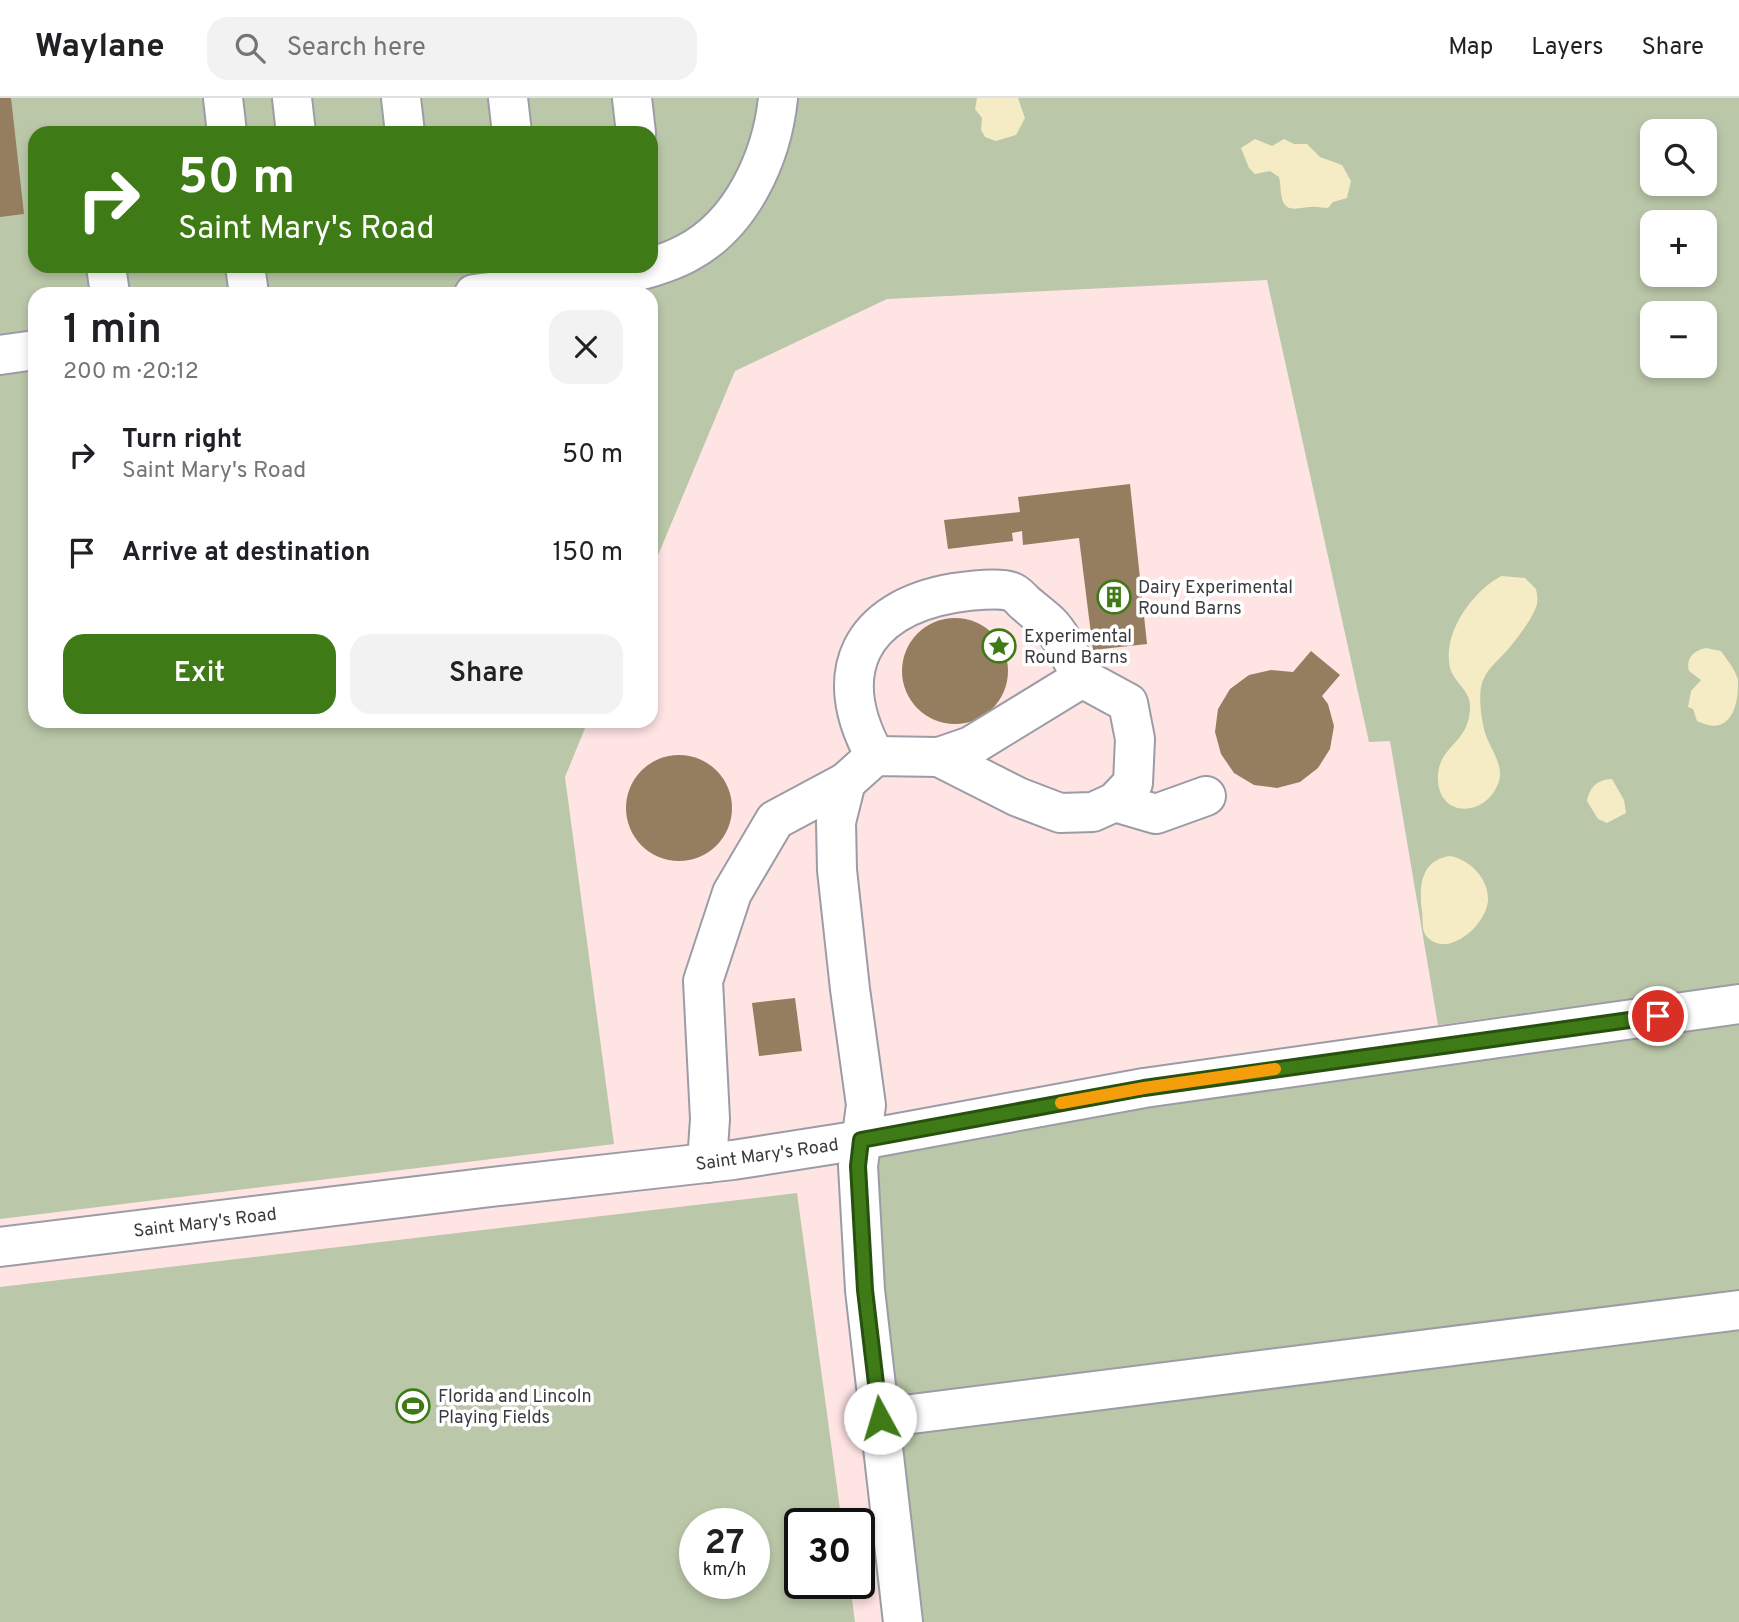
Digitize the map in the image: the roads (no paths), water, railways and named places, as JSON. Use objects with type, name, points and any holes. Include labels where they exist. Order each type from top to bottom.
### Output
[{"type":"street","points":[[223,98],[226,126]]},
{"type":"street","points":[[292,98],[295,126]]},
{"type":"street","points":[[401,98],[404,126]]},
{"type":"street","points":[[508,98],[511,126]]},
{"type":"street","points":[[632,98],[635,126]]},
{"type":"street","points":[[658,265],[687,253],[712,236],[748,192],[765,158],[778,98]]},
{"type":"street","points":[[528,287],[625,273]]},
{"type":"street","points":[[0,355],[28,352]]},
{"type":"street","points":[[875,756],[861,731],[852,692],[857,658],[866,638],[891,617],[925,598],[974,590],[1012,592],[1051,625],[1082,678],[1128,703],[1135,738],[1133,783],[1115,802],[1093,812],[1060,813],[1018,797],[939,757]]},
{"type":"street","points":[[707,1163],[710,1119],[703,981],[732,893],[775,820],[846,782],[875,756],[939,757],[971,746],[1082,678]]},
{"type":"street","points":[[846,782],[836,822],[837,870],[866,1105],[858,1166],[865,1290],[903,1622]]},
{"type":"street","points":[[1115,802],[1156,814],[1206,796]]},
{"type":"street","name":"Saint Mary's Road","points":[[0,1247],[477,1188],[707,1163],[861,1140],[1144,1088],[1739,1004]]},
{"type":"street","points":[[880,1418],[1739,1310]]},
{"type":"place","name":"Dairy Experimental Round Barns","points":[[1114,597]]},
{"type":"place","name":"Experimental Round Barns","points":[[999,646]]},
{"type":"place","name":"Florida and Lincoln Playing Fields","points":[[413,1406]]}]
